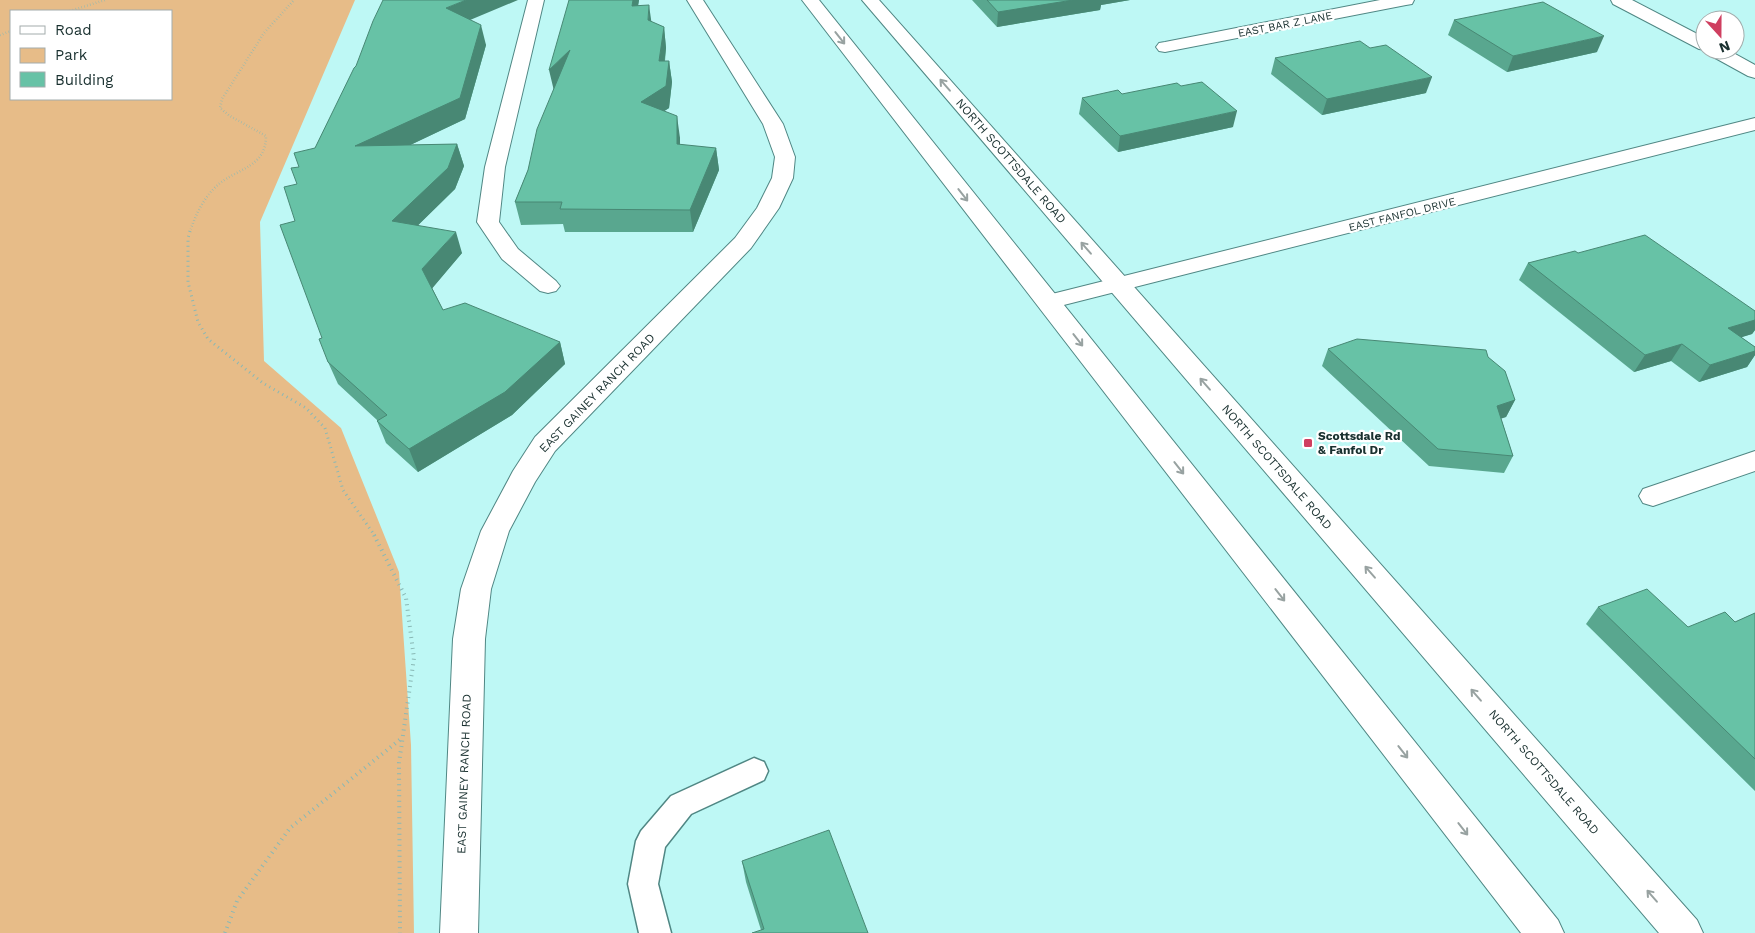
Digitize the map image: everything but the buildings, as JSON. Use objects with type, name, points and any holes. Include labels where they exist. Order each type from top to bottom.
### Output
[{"type":"street","points":[[536,0],[494,167],[488,222],[510,254],[548,286]]},
{"type":"street","name":"EAST GAINEY RANCH ROAD","points":[[459,933],[469,639],[476,589],[495,531],[522,478],[545,444],[743,243],[769,208],[785,168],[782,145],[773,124],[695,0]]},
{"type":"street","points":[[810,0],[1545,933]]},
{"type":"street","name":"NORTH SCOTTSDALE ROAD","points":[[870,0],[1684,933]]},
{"type":"street","name":"EAST BAR Z LANE","points":[[1165,47],[1406,0]]},
{"type":"street","points":[[1619,0],[1695,40]]},
{"type":"street","points":[[1733,60],[1755,72]]},
{"type":"street","name":"EAST FANFOL DRIVE","points":[[1048,302],[1755,124]]},
{"type":"street","points":[[1653,496],[1755,461]]},
{"type":"lane","points":[[654,933],[643,884],[651,841],[681,805],[754,772]]},
{"type":"path","points":[[73,10],[105,0]]},
{"type":"path","points":[[294,0],[264,33],[222,99],[220,108],[223,112],[227,116],[254,127],[266,136],[266,147],[256,162],[219,184],[196,214],[188,238],[188,282],[198,322],[208,339],[263,383],[306,408],[325,428],[343,490],[375,536],[406,598],[414,658],[399,764],[400,933]]},
{"type":"path","points":[[225,933],[237,901],[290,828],[403,738]]},
{"type":"green space","points":[[0,0],[355,0],[260,222],[264,361],[341,428],[399,572],[411,745],[414,933],[0,933]]},
{"type":"place","name":"Scottsdale Rd & Fanfol Dr","points":[[1308,443]]}]
